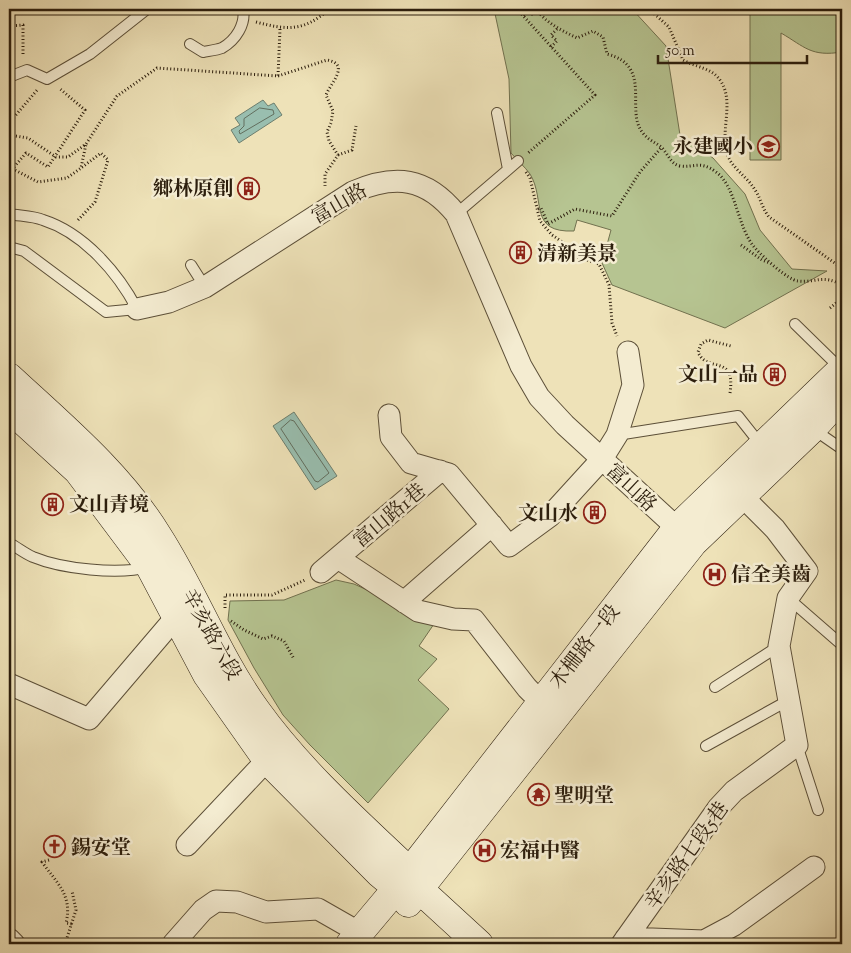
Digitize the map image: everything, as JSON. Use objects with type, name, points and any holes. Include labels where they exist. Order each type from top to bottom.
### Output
[{"type":"main road","name":"木柵路一段","points":[[361,940],[409,883],[685,536],[742,496],[804,422],[842,369]]},
{"type":"main road","name":"辛亥路六段","points":[[9,377],[85,446],[122,488],[158,535],[231,670],[256,709],[280,742],[409,883]]},
{"type":"main road","name":"木柵路一段","points":[[409,883],[541,702],[763,446],[804,422],[842,396]]},
{"type":"main road","name":"辛亥路六段","points":[[9,408],[78,471],[150,567],[207,675],[266,760],[379,873],[409,883]]},
{"type":"main road","points":[[409,883],[479,944]]},
{"type":"street","name":"富山路","points":[[137,309],[169,302],[205,287],[353,192],[377,182],[404,181],[428,188],[445,200],[456,214],[521,366],[539,397],[685,536]]},
{"type":"street","points":[[602,459],[617,435],[633,385],[628,352]]},
{"type":"street","name":"富山路1巷","points":[[389,415],[391,437],[411,463],[449,474],[509,546],[550,516],[602,459]]},
{"type":"street","name":"富山路1巷","points":[[321,572],[440,471]]},
{"type":"street","points":[[742,496],[775,529],[807,571],[788,598],[779,646],[797,745]]},
{"type":"street","points":[[404,602],[492,525]]},
{"type":"street","name":"富山路1巷","points":[[338,558],[418,610],[453,619],[474,620],[527,688],[541,702]]},
{"type":"street","points":[[9,684],[89,719],[176,617]]},
{"type":"street","name":"辛亥路七段5巷","points":[[624,941],[719,807],[734,791],[797,745]]},
{"type":"street","points":[[187,845],[266,760]]},
{"type":"street","points":[[624,941],[704,941],[734,925],[814,867]]},
{"type":"street","points":[[173,944],[203,910],[216,900],[237,902],[266,912],[318,909],[361,940]]},
{"type":"street","points":[[9,939],[14,944]]},
{"type":"lane","points":[[9,77],[27,70],[48,79],[90,54],[147,9]]},
{"type":"lane","points":[[190,44],[203,52],[222,48],[239,31],[245,20],[243,9]]},
{"type":"lane","points":[[497,113],[508,169]]},
{"type":"lane","points":[[456,214],[518,161]]},
{"type":"lane","points":[[9,214],[43,219],[67,231],[90,249],[110,269],[137,309],[106,312],[24,251],[9,247]]},
{"type":"lane","points":[[192,265],[205,287]]},
{"type":"lane","points":[[795,324],[842,369]]},
{"type":"lane","points":[[617,435],[738,416],[750,433],[763,446]]},
{"type":"lane","points":[[804,422],[842,449]]},
{"type":"lane","points":[[9,543],[33,557],[66,566],[135,571],[150,567]]},
{"type":"lane","points":[[788,598],[842,645]]},
{"type":"lane","points":[[715,687],[779,646]]},
{"type":"lane","points":[[706,746],[789,700]]},
{"type":"lane","points":[[797,745],[818,810]]},
{"type":"path","points":[[245,20],[280,29],[304,26],[329,9]]},
{"type":"path","points":[[517,9],[595,95],[518,161],[530,178],[543,226],[564,243],[569,254],[599,264],[609,285],[612,323],[621,344],[628,352]]},
{"type":"path","points":[[524,16],[529,11],[532,14],[536,9],[558,28],[577,38],[593,31],[603,37],[607,54],[620,57],[633,75],[637,95],[637,117],[641,132],[662,148],[670,160],[680,166],[699,164],[716,172],[724,181],[746,234],[755,249],[787,276],[797,281],[829,279],[842,285]]},
{"type":"path","points":[[648,9],[669,27],[683,60],[710,71],[720,79],[726,90],[725,143],[727,155],[755,190],[763,209],[770,217],[842,268]]},
{"type":"path","points":[[9,26],[23,25],[23,72]]},
{"type":"path","points":[[551,46],[557,41],[551,35],[558,28]]},
{"type":"path","points":[[278,76],[280,29]]},
{"type":"path","points":[[81,168],[86,144],[117,96],[157,68],[278,76],[327,60],[333,61],[338,67],[339,76],[326,95],[333,111],[327,132],[329,141],[338,155]]},
{"type":"path","points":[[9,122],[48,79],[86,110],[48,167],[26,153],[14,167]]},
{"type":"path","points":[[335,204],[326,189],[325,174],[338,155],[352,150],[356,126]]},
{"type":"path","points":[[9,135],[28,138],[56,157],[68,157],[86,144]]},
{"type":"path","points":[[538,209],[541,208],[548,224],[575,209],[612,216],[640,172],[662,148]]},
{"type":"path","points":[[9,167],[14,167],[38,182],[66,178],[101,152],[108,160],[95,202],[67,231]]},
{"type":"path","points":[[741,245],[762,260],[773,264]]},
{"type":"path","points":[[830,308],[842,298]]},
{"type":"path","points":[[730,393],[732,379],[729,372],[723,366],[701,358],[698,352],[701,344],[708,340],[731,346]]},
{"type":"path","points":[[225,595],[272,595],[321,572]]},
{"type":"path","points":[[225,616],[244,630],[263,639],[272,636],[284,641],[294,660]]},
{"type":"path","points":[[49,860],[42,862],[61,886],[69,910],[66,923],[72,924]]},
{"type":"path","points":[[65,944],[76,910],[72,891]]},
{"type":"green space","points":[[494,9],[632,9],[666,46],[680,135],[713,158],[745,194],[760,230],[792,269],[827,271],[725,328],[612,285],[602,263],[611,230],[577,220],[574,231],[550,227],[544,221],[535,184],[530,174],[511,153],[509,79]]},
{"type":"green space","points":[[750,9],[842,9],[842,52],[815,52],[781,33],[781,160],[750,160]]},
{"type":"green space","points":[[336,580],[354,584],[436,621],[419,646],[437,659],[418,680],[449,709],[368,803],[283,715],[254,668],[228,620],[230,601],[284,600]]},
{"type":"water","points":[[263,100],[268,106],[274,103],[282,115],[239,143],[231,130],[240,125],[235,118]]},
{"type":"water","points":[[294,412],[337,476],[315,490],[273,426]]},
{"type":"place","name":"永建國小","points":[[769,146]]},
{"type":"place","name":"鄉林原創","points":[[249,188]]},
{"type":"place","name":"清新美景","points":[[521,253]]},
{"type":"place","name":"文山一品","points":[[774,374]]},
{"type":"place","name":"文山青境","points":[[53,504]]},
{"type":"place","name":"文山水","points":[[594,513]]},
{"type":"place","name":"信全美齒","points":[[715,574]]},
{"type":"place","name":"聖明堂","points":[[538,795]]},
{"type":"place","name":"錫安堂","points":[[55,847]]},
{"type":"place","name":"宏福中醫","points":[[484,850]]}]
